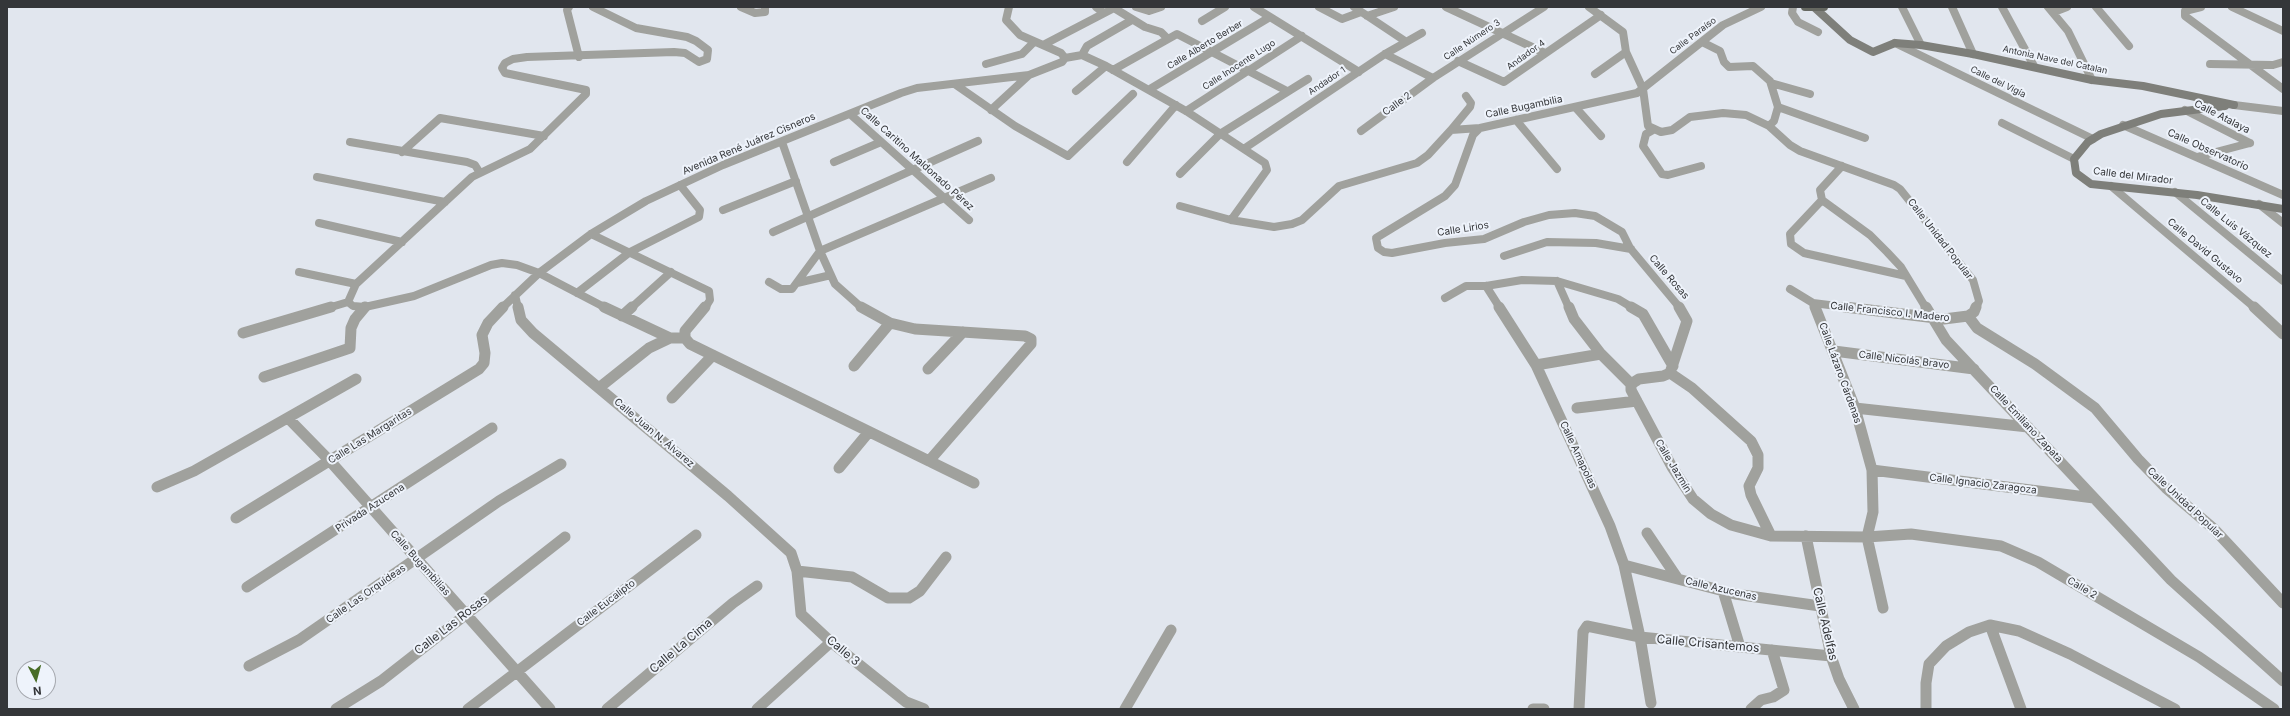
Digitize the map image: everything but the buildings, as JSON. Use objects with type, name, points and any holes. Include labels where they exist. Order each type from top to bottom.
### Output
[{"type":"main road","points":[[1805,7],[1824,7]]},
{"type":"street","points":[[569,7],[567,10],[578,57]]},
{"type":"street","points":[[243,333],[348,302],[356,284],[472,177],[480,172],[523,154],[544,136],[586,94],[586,90],[505,74],[502,68],[505,63],[513,59],[527,57],[578,57],[674,52],[685,53],[700,62],[707,59],[709,54],[708,50],[696,41],[687,37],[636,28],[593,7]]},
{"type":"street","points":[[741,7],[755,14],[765,12],[765,7]]},
{"type":"street","points":[[1009,7],[1006,13],[1006,20],[1020,35],[1061,53],[1065,58]]},
{"type":"street","points":[[1096,7],[1104,13]]},
{"type":"street","points":[[1136,7],[1149,11],[1161,7]]},
{"type":"street","points":[[1202,22],[1225,7]]},
{"type":"street","points":[[1254,7],[1359,72]]},
{"type":"street","points":[[1319,7],[1342,19],[1394,7]]},
{"type":"street","points":[[1354,7],[1405,41]]},
{"type":"street","points":[[1446,7],[1545,53]]},
{"type":"street","points":[[1455,12],[1463,7]]},
{"type":"street","name":"Calle Número 3","points":[[1433,78],[1502,32],[1544,7]]},
{"type":"street","points":[[1589,7],[1623,32],[1626,52],[1642,89],[1647,111],[1646,119],[1648,126],[1653,130],[1646,134],[1643,146],[1662,174],[1668,175],[1701,166]]},
{"type":"street","name":"Calle Paraíso","points":[[1642,89],[1723,25],[1761,7]]},
{"type":"street","points":[[1793,7],[1792,13],[1798,22],[1818,32]]},
{"type":"street","points":[[1902,7],[1921,45]]},
{"type":"street","points":[[1952,7],[1973,54]]},
{"type":"street","points":[[2002,7],[2034,66]]},
{"type":"street","points":[[2051,9],[2067,7]]},
{"type":"street","points":[[2096,7],[2129,46]]},
{"type":"street","points":[[2201,7],[2185,11],[2185,16],[2283,90]]},
{"type":"street","points":[[2232,7],[2283,31]]},
{"type":"street","points":[[1043,45],[1115,8],[1132,20],[1161,32],[1168,39]]},
{"type":"street","name":"Antonia Nave del Catalan","points":[[1815,8],[1850,40],[1873,52],[1895,43],[1921,45],[2034,66],[2092,80],[2143,86],[2234,105]]},
{"type":"street","points":[[2051,9],[2068,31],[2092,80]]},
{"type":"street","name":"Andador 4","points":[[1458,61],[1504,82],[1601,15]]},
{"type":"street","name":"Calle Alberto Berber","points":[[1150,89],[1270,17]]},
{"type":"street","points":[[1082,55],[1083,50],[1087,46],[1132,20]]},
{"type":"street","name":"Andador 1","points":[[1245,148],[1385,54],[1422,32]]},
{"type":"street","points":[[1113,70],[1177,34],[1287,90]]},
{"type":"street","name":"Calle Inocente Lugo","points":[[1186,111],[1302,36]]},
{"type":"street","points":[[986,64],[1022,54],[1034,42]]},
{"type":"street","points":[[1702,42],[1720,51],[1724,62],[1729,67],[1753,66],[1771,83],[1810,94]]},
{"type":"street","name":"Calle del Vigía","points":[[1895,43],[2092,139]]},
{"type":"street","points":[[1594,74],[1626,52]]},
{"type":"street","points":[[1385,54],[1433,78]]},
{"type":"street","points":[[991,110],[1030,75],[1062,62],[1065,58],[1082,55],[1150,89],[1220,134],[1245,148],[1265,163],[1267,170],[1231,220]]},
{"type":"street","points":[[2210,64],[2273,65],[2283,62]]},
{"type":"street","points":[[1076,91],[1106,66]]},
{"type":"street","name":"Avenida René Juárez Cisneros","points":[[482,342],[482,335],[488,323],[515,294],[539,273],[591,234],[646,201],[723,164],[782,142],[909,90],[1030,75]]},
{"type":"street","name":"Calle 2","points":[[1361,130],[1433,78]]},
{"type":"street","points":[[1180,174],[1220,134],[1287,90],[1308,79]]},
{"type":"street","points":[[1769,126],[1774,121],[1778,107],[1771,83]]},
{"type":"street","points":[[956,85],[1016,126],[1068,156],[1133,94]]},
{"type":"street","name":"Calle Bugambilia","points":[[1378,248],[1376,238],[1445,196],[1455,185],[1473,135],[1480,128],[1624,97],[1642,89]]},
{"type":"street","points":[[1180,206],[1231,220],[1274,227],[1284,226],[1302,220],[1339,186],[1416,163],[1428,155],[1470,107],[1471,103],[1466,96]]},
{"type":"street","points":[[1127,162],[1176,105]]},
{"type":"street","points":[[2002,123],[2074,159],[2092,139],[2123,125],[2161,114],[2234,105],[2283,111]]},
{"type":"street","points":[[1778,107],[1865,138]]},
{"type":"street","points":[[1576,108],[1600,136]]},
{"type":"street","name":"Calle Atalaya","points":[[2185,110],[2250,143],[2197,157]]},
{"type":"street","name":"Calle Unidad Popular","points":[[1653,130],[1661,132],[1672,130],[1690,117],[1722,113],[1746,115],[1769,126],[1790,145],[1800,151],[1882,178],[1900,190],[1973,280],[1979,301],[1974,312],[1968,316],[1977,328],[2035,364],[2095,408],[2138,459],[2166,488],[2214,529],[2283,602]]},
{"type":"street","name":"Calle Caritino Maldonado Pérez","points":[[850,114],[970,220]]},
{"type":"street","points":[[402,152],[440,118],[544,136]]},
{"type":"street","points":[[1516,120],[1557,169]]},
{"type":"street","name":"Calle Observatorio","points":[[2123,125],[2283,195]]},
{"type":"street","points":[[1451,130],[1480,128]]},
{"type":"street","points":[[773,232],[978,141]]},
{"type":"street","points":[[350,142],[467,162],[475,165],[480,172]]},
{"type":"street","points":[[782,142],[820,251],[835,284],[862,308],[890,323],[915,329],[1025,336],[1031,339],[1031,344],[929,461]]},
{"type":"street","points":[[834,162],[881,142]]},
{"type":"street","name":"Calle del Mirador","points":[[2074,159],[2076,173],[2082,179],[2091,184],[2175,192],[2259,204],[2283,209]]},
{"type":"street","points":[[1842,166],[1820,190],[1822,200],[1790,234],[1791,244],[1804,253],[1906,276]]},
{"type":"street","points":[[318,177],[445,202]]},
{"type":"street","points":[[769,282],[787,290],[792,289],[820,251],[991,178]]},
{"type":"street","points":[[723,210],[796,181]]},
{"type":"street","points":[[577,293],[630,252],[692,222],[699,217],[700,210],[680,185]]},
{"type":"street","name":"Calle David Gustavo","points":[[2111,186],[2251,304],[2283,334]]},
{"type":"street","name":"Calle Luis Vázquez","points":[[2175,192],[2283,281]]},
{"type":"street","name":"Calle Emiliano Zapata","points":[[1822,200],[1870,235],[1887,252],[1906,276],[1946,340],[2171,580],[2283,681]]},
{"type":"street","points":[[2259,204],[2283,224]]},
{"type":"street","name":"Calle Rosas","points":[[1550,215],[1575,214],[1594,216],[1608,222],[1622,232],[1631,249],[1674,298],[1687,321],[1671,369]]},
{"type":"street","name":"Calle Lirios","points":[[1378,248],[1384,252],[1392,253],[1445,243],[1484,239],[1524,222],[1550,215]]},
{"type":"street","points":[[319,223],[402,242]]},
{"type":"street","points":[[591,234],[710,291],[710,300],[685,331],[686,338],[690,344],[974,483]]},
{"type":"street","points":[[1504,256],[1547,242],[1596,243],[1631,249]]},
{"type":"street","points":[[348,302],[353,306],[365,307],[414,296],[491,265],[502,263],[517,265],[539,273],[622,316],[670,338],[686,338]]},
{"type":"street","points":[[299,272],[356,284]]},
{"type":"street","points":[[622,316],[671,272]]},
{"type":"street","points":[[797,283],[831,275]]},
{"type":"street","points":[[1445,298],[1466,286],[1486,286],[1522,280],[1556,282],[1618,299],[1636,308],[1643,314],[1671,369],[1751,441],[1758,455],[1758,468],[1749,486],[1750,494],[1771,536]]},
{"type":"street","name":"Calle Jazmín","points":[[1556,282],[1574,319],[1601,354],[1631,384],[1631,390],[1672,468],[1693,499],[1711,514],[1731,524],[1771,536],[1867,537]]},
{"type":"street","name":"Calle Amapolas","points":[[1486,286],[1536,366],[1610,526],[1624,565],[1640,638],[1650,703]]},
{"type":"street","points":[[1790,289],[1813,303]]},
{"type":"street","name":"Calle Juan N. Álvarez","points":[[515,294],[521,320],[533,333],[600,387],[781,542],[791,552],[797,571]]},
{"type":"street","name":"Calle Francisco I. Madero","points":[[1813,303],[1932,318],[1944,319],[1968,316]]},
{"type":"street","name":"Calle Lázaro Cárdenas","points":[[1813,303],[1834,351],[1855,408],[1872,470],[1873,512],[1867,537]]},
{"type":"street","points":[[264,377],[350,348],[350,328],[354,319],[365,307]]},
{"type":"street","points":[[854,366],[890,323]]},
{"type":"street","points":[[928,369],[963,332]]},
{"type":"street","points":[[600,387],[650,348],[670,338]]},
{"type":"street","name":"Calle Las Margaritas","points":[[236,518],[479,369],[484,363],[485,353],[482,342]]},
{"type":"street","name":"Calle Nicolás Bravo","points":[[1834,351],[1974,369]]},
{"type":"street","points":[[1536,366],[1601,354]]},
{"type":"street","points":[[672,398],[713,355]]},
{"type":"street","points":[[1631,384],[1639,379],[1663,376],[1671,369]]},
{"type":"street","points":[[157,487],[194,470],[356,379]]},
{"type":"street","points":[[1577,408],[1637,401]]},
{"type":"street","points":[[1855,408],[2028,427]]},
{"type":"street","name":"Calle Bugambilias","points":[[288,418],[330,461],[550,709]]},
{"type":"street","name":"Privada Azucena","points":[[247,587],[372,508],[492,428]]},
{"type":"street","points":[[839,468],[868,432]]},
{"type":"street","name":"Calle Las Orquídeas","points":[[249,666],[299,640],[499,501],[561,464]]},
{"type":"street","name":"Calle Ignacio Zaragoza","points":[[1872,470],[2094,498]]},
{"type":"street","points":[[1647,533],[1678,579]]},
{"type":"street","name":"Calle 2","points":[[1867,537],[1911,534],[2001,546],[2038,562],[2199,657],[2274,709]]},
{"type":"street","name":"Calle Eucalipto","points":[[468,709],[696,535]]},
{"type":"street","name":"Calle Adelfas","points":[[1806,536],[1831,656],[1839,679],[1854,709]]},
{"type":"street","points":[[1867,537],[1883,608]]},
{"type":"street","name":"Calle Las Rosas","points":[[336,709],[381,681],[564,538]]},
{"type":"street","points":[[797,571],[830,573],[852,577],[888,598],[909,598],[920,591],[946,557]]},
{"type":"street","name":"Calle Azucenas","points":[[1624,565],[1722,591],[1778,601],[1820,606]]},
{"type":"street","name":"Calle 3","points":[[797,571],[801,614],[902,706],[924,709]]},
{"type":"street","name":"Calle La Cima","points":[[607,709],[733,603],[757,586]]},
{"type":"street","points":[[1722,591],[1740,647]]},
{"type":"street","points":[[1990,625],[2021,709]]},
{"type":"street","points":[[1926,709],[1926,683],[1929,664],[1946,646],[1969,632],[1990,625],[2025,634],[2070,654],[2175,709]]},
{"type":"street","name":"Calle Crisantemos","points":[[1579,709],[1584,632],[1587,626],[1640,638],[1831,656]]},
{"type":"street","points":[[1125,709],[1171,630]]},
{"type":"street","points":[[757,709],[831,642]]},
{"type":"street","points":[[1751,709],[1761,700],[1781,694],[1784,690],[1772,650]]},
{"type":"street","points":[[1533,709],[1544,709]]}]
